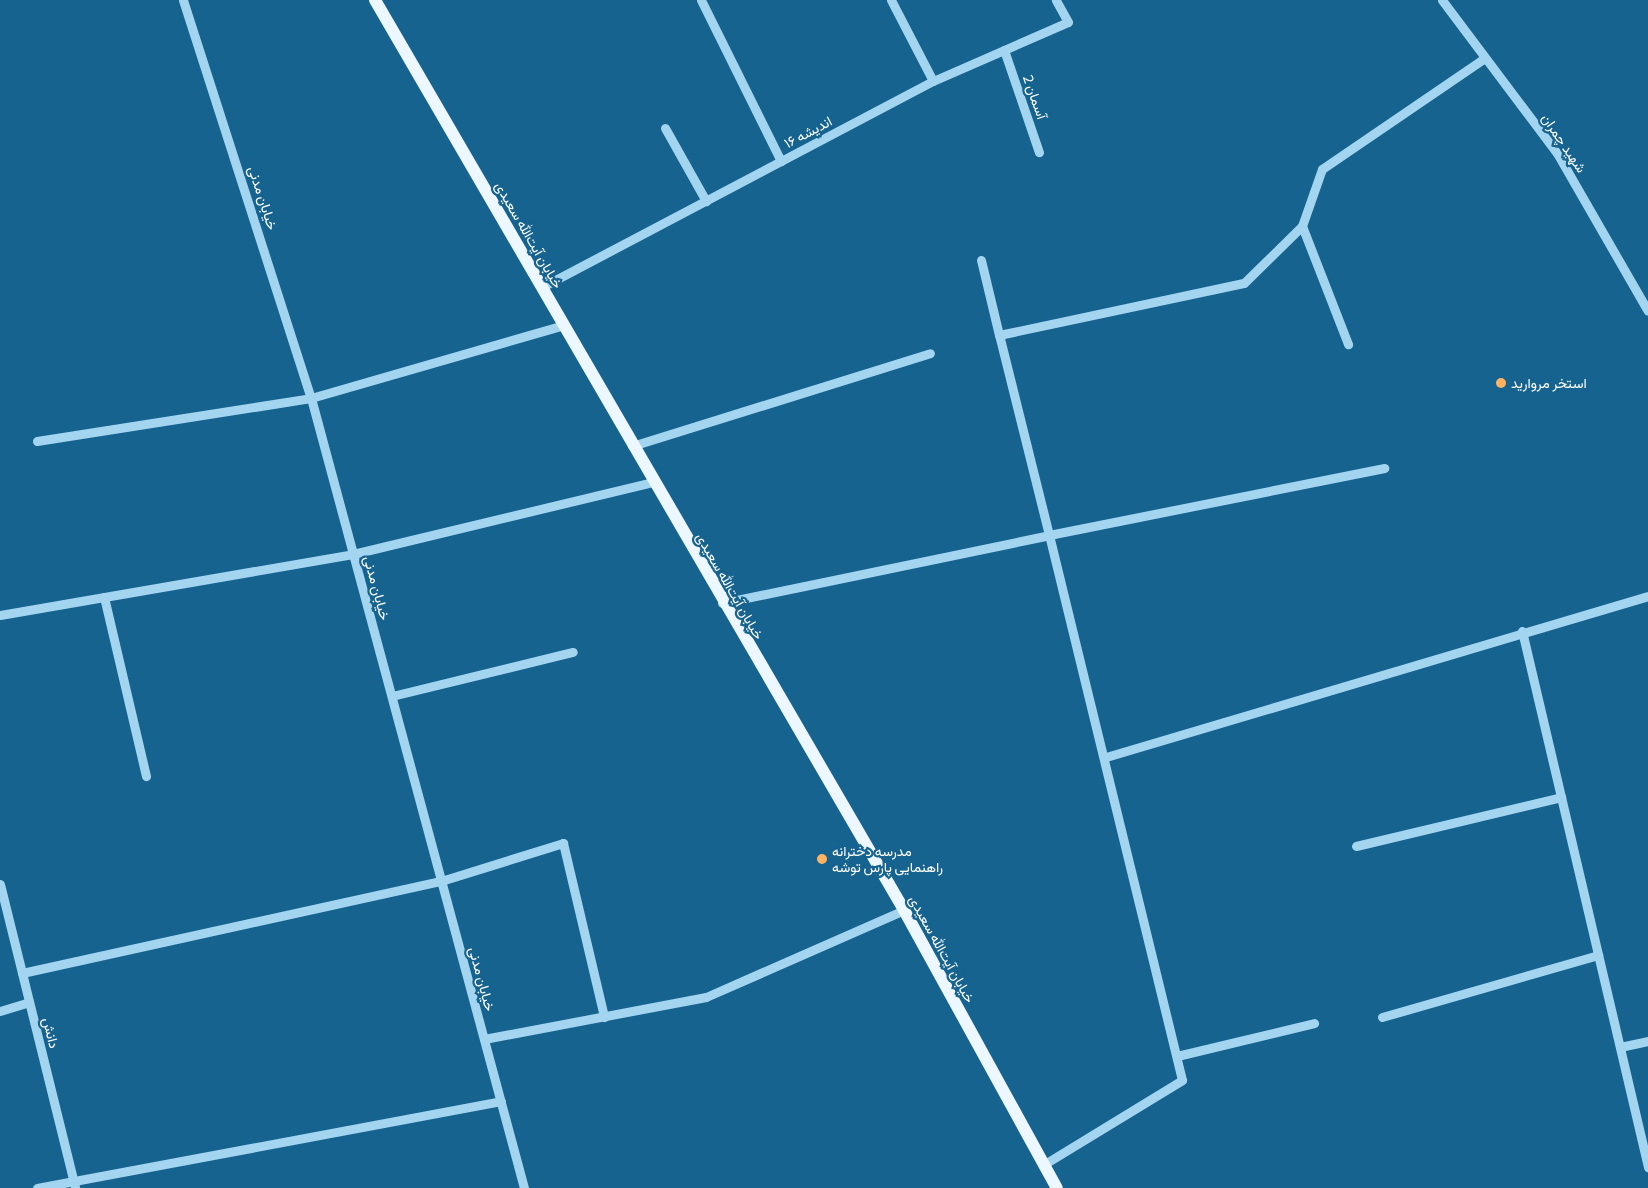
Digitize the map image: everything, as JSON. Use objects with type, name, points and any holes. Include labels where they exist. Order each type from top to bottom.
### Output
[{"type":"main road","name":"خیابان آیت‌الله سعیدی","points":[[375,0],[564,325],[722,603],[904,910],[1057,1188]]},
{"type":"street","name":"خیابان مدنی","points":[[184,0],[311,398],[524,1188]]},
{"type":"street","points":[[701,0],[781,161]]},
{"type":"street","points":[[891,0],[933,82]]},
{"type":"street","name":"اندیشه ۱۶","points":[[542,287],[933,82],[1068,22],[1056,0]]},
{"type":"street","name":"شهید چمران","points":[[1442,0],[1557,153],[1648,311]]},
{"type":"street","name":"آسمان 2","points":[[1004,50],[1039,152]]},
{"type":"street","points":[[999,335],[1244,283],[1302,226],[1322,169],[1485,58]]},
{"type":"street","points":[[665,128],[706,201]]},
{"type":"street","points":[[1302,226],[1348,344]]},
{"type":"street","points":[[981,260],[1106,757],[1182,1080],[1043,1165]]},
{"type":"street","points":[[37,441],[311,398],[564,325]]},
{"type":"street","points":[[632,446],[930,354]]},
{"type":"street","points":[[722,603],[1384,468]]},
{"type":"street","points":[[0,615],[353,554],[653,482]]},
{"type":"street","points":[[1106,757],[1522,631],[1648,596]]},
{"type":"street","points":[[104,598],[146,776]]},
{"type":"street","points":[[1522,631],[1648,1167]]},
{"type":"street","points":[[392,696],[572,652]]},
{"type":"street","points":[[1356,846],[1561,797]]},
{"type":"street","points":[[22,973],[441,881],[563,844],[604,1016]]},
{"type":"street","name":"دانش","points":[[0,884],[74,1185]]},
{"type":"street","points":[[484,1039],[706,997],[904,910]]},
{"type":"street","points":[[1382,1017],[1598,955]]},
{"type":"street","points":[[0,1011],[29,1002]]},
{"type":"street","points":[[1177,1056],[1314,1023]]},
{"type":"street","points":[[1620,1048],[1648,1041]]},
{"type":"street","points":[[37,1188],[74,1185],[501,1101]]},
{"type":"place","name":"استخر مروارید","points":[[1501,383]]},
{"type":"place","name":"مدرسه دخترانه راهنمایی پارس توشه","points":[[822,859]]}]
